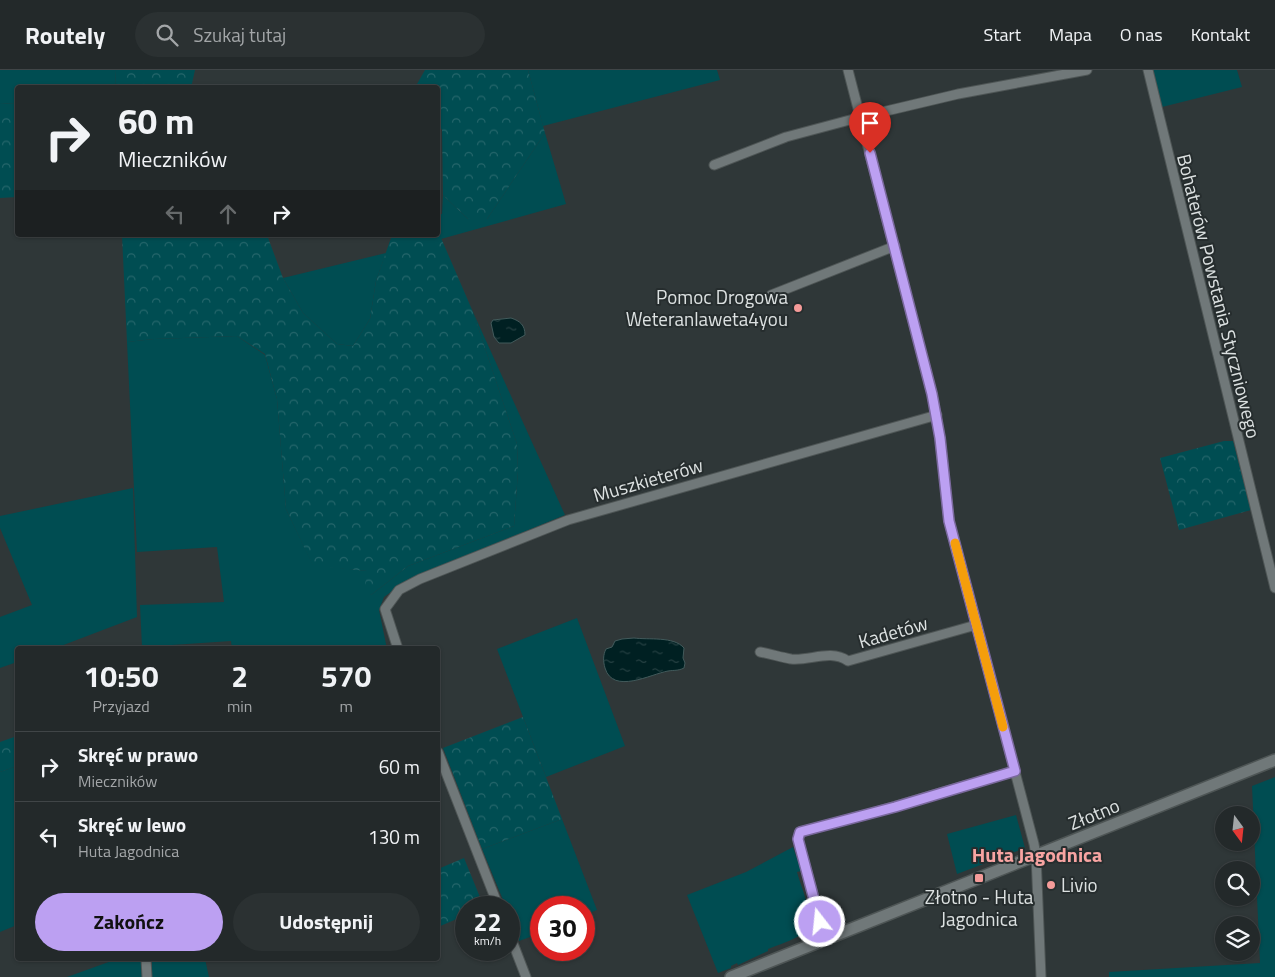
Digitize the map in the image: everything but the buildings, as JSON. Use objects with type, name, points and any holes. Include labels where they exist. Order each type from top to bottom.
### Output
[{"type":"street","points":[[848,70],[895,246],[937,415],[949,521],[1036,855],[1041,977]]},
{"type":"street","points":[[714,165],[786,137],[861,117],[958,94],[1086,70]]},
{"type":"street","name":"Bohaterów Powstania Styczniowego","points":[[1148,70],[1275,588]]},
{"type":"street","points":[[771,295],[895,246]]},
{"type":"street","name":"Muszkieterów","points":[[397,646],[385,609],[399,590],[420,579],[568,520],[937,415]]},
{"type":"street","name":"Kadetów","points":[[760,652],[792,659],[830,655],[840,656],[848,661],[976,625]]},
{"type":"street","points":[[440,757],[494,896]]},
{"type":"street","name":"Złotno","points":[[731,977],[1275,760]]},
{"type":"street","points":[[825,939],[798,839],[800,832],[895,807],[1015,771]]},
{"type":"street","points":[[146,961],[147,977]]},
{"type":"street","points":[[520,961],[526,977]]},
{"type":"green space","points":[[0,70],[115,70],[116,85],[15,85],[15,103],[0,104]]},
{"type":"green space","points":[[115,70],[195,70],[192,85],[116,85]]},
{"type":"green space","points":[[425,70],[528,70],[545,133],[487,219],[468,219],[443,195],[440,85],[417,84]]},
{"type":"green space","points":[[528,70],[717,70],[720,80],[543,126]]},
{"type":"green space","points":[[1153,70],[1237,70],[1242,87],[1162,107]]},
{"type":"green space","points":[[15,103],[15,197],[0,198],[0,104]]},
{"type":"green space","points":[[545,133],[566,204],[441,239],[440,214],[442,214],[443,195],[468,219],[487,219]]},
{"type":"green space","points":[[440,236],[473,312],[517,444],[518,471],[514,526],[408,566],[371,595],[365,585],[367,571],[313,566],[286,509],[277,399],[265,354],[237,336],[154,339],[127,342],[122,237],[268,237],[283,278],[303,313],[337,344],[353,346],[370,319],[376,281],[391,237]]},
{"type":"green space","points":[[386,253],[376,281],[370,319],[353,346],[337,344],[303,313],[283,278]]},
{"type":"green space","points":[[473,312],[565,515],[409,579],[384,597],[379,610],[386,646],[232,646],[231,641],[142,646],[140,605],[224,602],[217,547],[137,552],[127,342],[154,339],[237,336],[265,355],[277,399],[286,509],[313,565],[367,571],[371,595],[408,566],[514,526],[518,471],[517,444]]},
{"type":"green space","points":[[1224,441],[1233,441],[1251,510],[1179,530],[1160,458]]},
{"type":"green space","points":[[133,488],[137,617],[61,646],[15,646],[15,663],[0,668],[0,617],[32,605],[0,528],[0,516]]},
{"type":"green space","points":[[577,618],[625,746],[546,777],[497,649]]},
{"type":"green space","points":[[523,717],[562,819],[482,849],[443,748]]},
{"type":"green space","points":[[15,737],[15,767],[0,772],[0,742]]},
{"type":"green space","points":[[15,767],[15,926],[0,932],[0,772]]},
{"type":"green space","points":[[1275,777],[1275,977],[1109,977],[1109,972],[1260,963],[1260,916],[1258,916],[1257,906],[1260,906],[1260,861],[1255,861],[1255,851],[1260,851],[1260,806],[1253,806],[1252,786]]},
{"type":"green space","points":[[1016,815],[1025,848],[957,874],[947,834]]},
{"type":"green space","points":[[562,819],[592,896],[530,896],[530,937],[520,941],[520,896],[501,896],[482,849]]},
{"type":"green space","points":[[793,847],[801,871],[797,872],[808,907],[807,924],[804,932],[794,939],[718,973],[687,895],[746,872]]},
{"type":"green space","points":[[464,858],[480,896],[455,896],[455,920],[440,926],[440,868]]},
{"type":"green space","points":[[111,961],[145,961],[145,977],[67,977]]},
{"type":"green space","points":[[152,961],[205,961],[209,977],[152,977]]},
{"type":"water","points":[[511,318],[521,324],[525,335],[511,343],[499,343],[494,337],[491,323],[493,320]]},
{"type":"water","points":[[634,638],[660,639],[680,644],[684,648],[684,668],[624,682],[609,676],[604,663],[606,649],[612,647],[615,641]]},
{"type":"slow traffic","points":[[955,543],[1003,727]]},
{"type":"place","name":"Pomoc Drogowa Weteranlaweta4you","points":[[798,308]]},
{"type":"place","name":"Złotno - Huta Jagodnica","points":[[979,878]]},
{"type":"place","name":"Livio","points":[[1051,885]]},
{"type":"district","name":"Huta Jagodnica","points":[[1037,855]]},
{"type":"route","points":[[820,922],[798,839],[800,832],[895,807],[1015,771],[949,521],[937,415],[870,153]]}]
